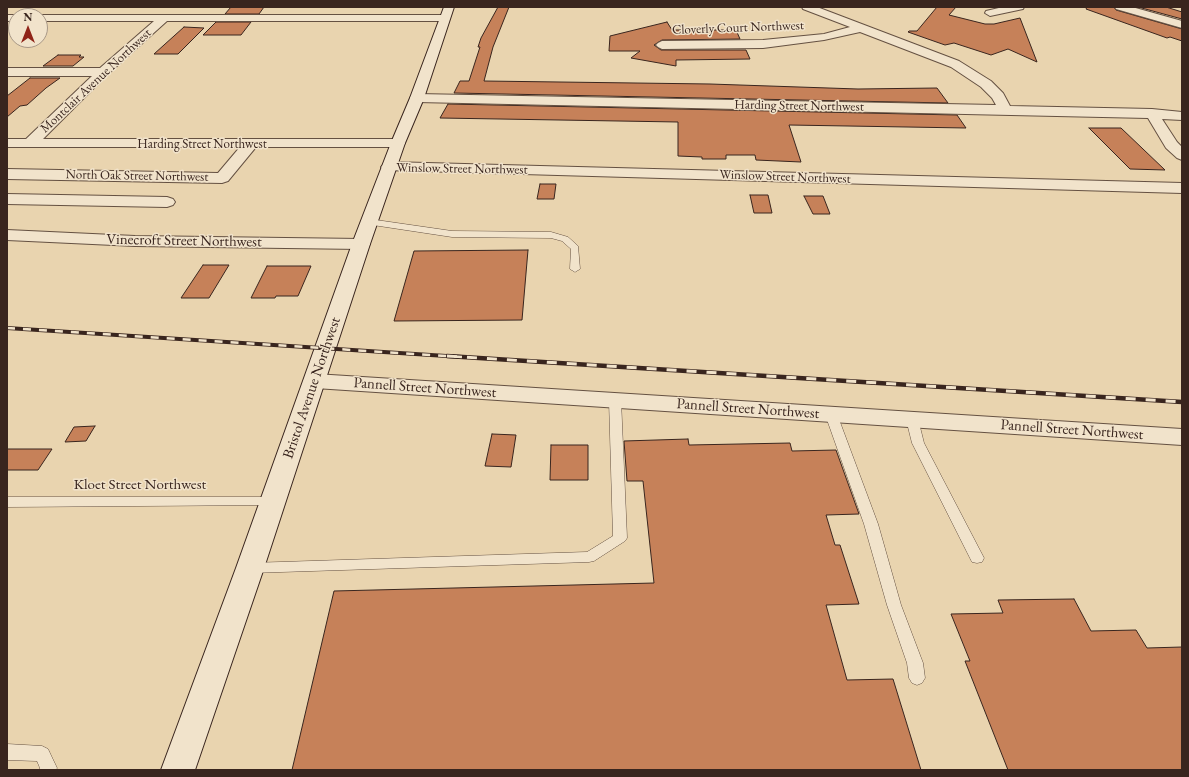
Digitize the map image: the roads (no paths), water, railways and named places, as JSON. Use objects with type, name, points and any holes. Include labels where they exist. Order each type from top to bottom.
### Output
[{"type":"street","points":[[807,7],[926,51],[955,64],[986,84],[998,96],[1005,110]]},
{"type":"street","points":[[990,13],[1019,7]]},
{"type":"street","points":[[1120,7],[1182,25]]},
{"type":"street","points":[[48,18],[164,18],[447,12]]},
{"type":"street","name":"Bristol Avenue Northwest","points":[[178,770],[250,568],[365,233],[398,143],[417,98],[447,12]]},
{"type":"street","name":"Montclair Avenue Northwest","points":[[29,144],[103,72],[164,18]]},
{"type":"street","name":"Cloverly Court Northwest","points":[[662,45],[769,43],[810,39],[861,28]]},
{"type":"street","points":[[7,72],[103,72]]},
{"type":"street","name":"Harding Street Northwest","points":[[417,98],[1152,113],[1182,116]]},
{"type":"street","points":[[1152,113],[1171,145],[1182,155]]},
{"type":"street","name":"Harding Street Northwest","points":[[7,144],[398,143]]},
{"type":"street","name":"North Oak Street Northwest","points":[[7,174],[222,178],[251,144]]},
{"type":"street","name":"Winslow Street Northwest","points":[[389,168],[1182,188]]},
{"type":"street","points":[[7,198],[163,207],[184,177]]},
{"type":"street","name":"Vinecroft Street Northwest","points":[[7,235],[135,241],[365,233]]},
{"type":"street","name":"Pannell Street Northwest","points":[[315,381],[1182,437]]},
{"type":"lane","points":[[365,233],[550,235],[565,239],[575,248],[575,269]]},
{"type":"lane","points":[[250,568],[589,557],[620,538],[615,400]]},
{"type":"lane","points":[[831,414],[871,524],[894,605],[914,662],[917,678]]},
{"type":"lane","points":[[912,419],[918,443],[977,558]]},
{"type":"lane","name":"Kloet Street Northwest","points":[[7,502],[272,501]]},
{"type":"lane","points":[[7,752],[42,754],[49,768],[48,770]]},
{"type":"railway","points":[[7,328],[462,357]]},
{"type":"railway","points":[[447,356],[1182,402]]}]
